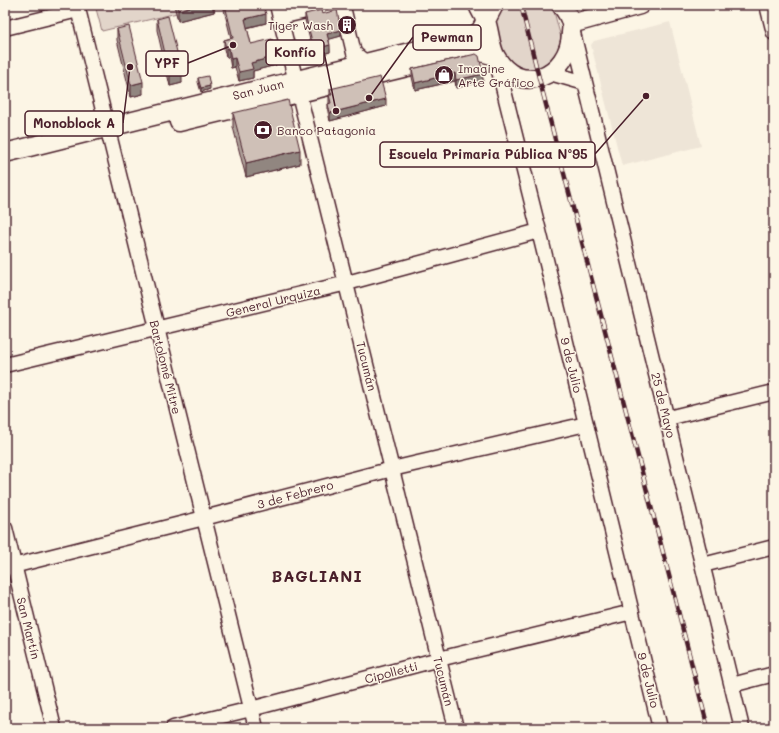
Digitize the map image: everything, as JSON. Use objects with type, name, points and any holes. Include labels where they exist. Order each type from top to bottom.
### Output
[{"type":"main road","points":[[495,56],[511,74],[522,79],[539,78],[550,73],[568,52],[571,42],[571,24],[561,5]]},
{"type":"main road","name":"25 de Mayo","points":[[566,5],[571,24]]},
{"type":"main road","points":[[571,24],[640,5]]},
{"type":"main road","name":"San Juan","points":[[297,86],[366,63],[474,36],[481,30],[486,10]]},
{"type":"main road","name":"9 de Julio","points":[[486,10],[495,56]]},
{"type":"main road","name":"San Juan","points":[[5,165],[108,134],[297,86],[478,51],[495,56]]},
{"type":"main road","name":"San Juan","points":[[5,153],[108,134]]},
{"type":"street","points":[[279,11],[332,5]]},
{"type":"street","points":[[339,5],[343,7],[354,53],[366,63]]},
{"type":"street","points":[[767,5],[774,33]]},
{"type":"street","points":[[5,28],[78,8]]},
{"type":"street","name":"Bartolomé Mitre","points":[[78,8],[256,728]]},
{"type":"street","name":"Tucumán","points":[[279,11],[456,728]]},
{"type":"street","name":"25 de Mayo","points":[[571,24],[668,418],[742,728]]},
{"type":"street","name":"9 de Julio","points":[[495,56],[539,230],[660,728]]},
{"type":"street","points":[[550,73],[585,83]]},
{"type":"street","name":"General Urquiza","points":[[5,365],[347,284],[539,230]]},
{"type":"street","points":[[668,418],[774,392]]},
{"type":"street","name":"3 de Febrero","points":[[10,566],[204,518],[392,469],[586,424]]},
{"type":"street","name":"San Martín","points":[[5,528],[10,566],[54,728]]},
{"type":"street","points":[[703,565],[774,547]]},
{"type":"street","name":"Cipolletti","points":[[173,728],[251,710],[439,659],[632,612]]},
{"type":"street","points":[[732,684],[774,674]]},
{"type":"shaded area","points":[[95,5],[179,5],[181,12],[102,31]]},
{"type":"shaded area","points":[[506,5],[549,5],[553,8],[563,45],[559,53],[539,71],[516,67],[509,62],[504,55],[498,36],[496,21],[500,12]]},
{"type":"shaded area","points":[[670,22],[701,146],[622,166],[591,45],[594,41]]},
{"type":"building","points":[[177,5],[197,5],[178,10]]},
{"type":"building","points":[[225,5],[263,5],[266,14],[245,19],[251,44],[272,39],[276,56],[251,63],[253,69],[239,72],[235,58],[231,59],[229,48],[226,48],[224,40],[233,38]]},
{"type":"building","points":[[321,10],[322,14],[337,10],[341,30],[327,34],[330,45],[314,49],[305,14]]},
{"type":"building","points":[[168,16],[182,72],[170,75],[157,19]]},
{"type":"building","points":[[129,26],[143,82],[131,85],[117,29]]},
{"type":"building","points":[[476,54],[479,56],[483,74],[456,80],[455,73],[415,83],[412,69]]},
{"type":"building","points":[[208,76],[210,86],[201,88],[198,78]]},
{"type":"building","points":[[380,77],[386,99],[330,113],[328,104],[331,103],[329,95],[332,95],[330,89]]},
{"type":"building","points":[[288,100],[300,150],[246,163],[233,113]]},
{"type":"railway","points":[[521,5],[708,728]]},
{"type":"place","name":"Tiger Wash","points":[[347,25]]},
{"type":"place","name":"YPF","points":[[233,45]]},
{"type":"place","name":"Monoblock A","points":[[130,67]]},
{"type":"place","name":"Imagine Arte Gráfico","points":[[444,75]]},
{"type":"place","name":"Escuela Primaria Pública Nº95","points":[[646,96]]},
{"type":"place","name":"Pewman","points":[[369,98]]},
{"type":"place","name":"Konfío","points":[[336,111]]},
{"type":"place","name":"Banco Patagonia","points":[[263,130]]},
{"type":"district","name":"BAGLIANI","points":[[317,575]]}]
